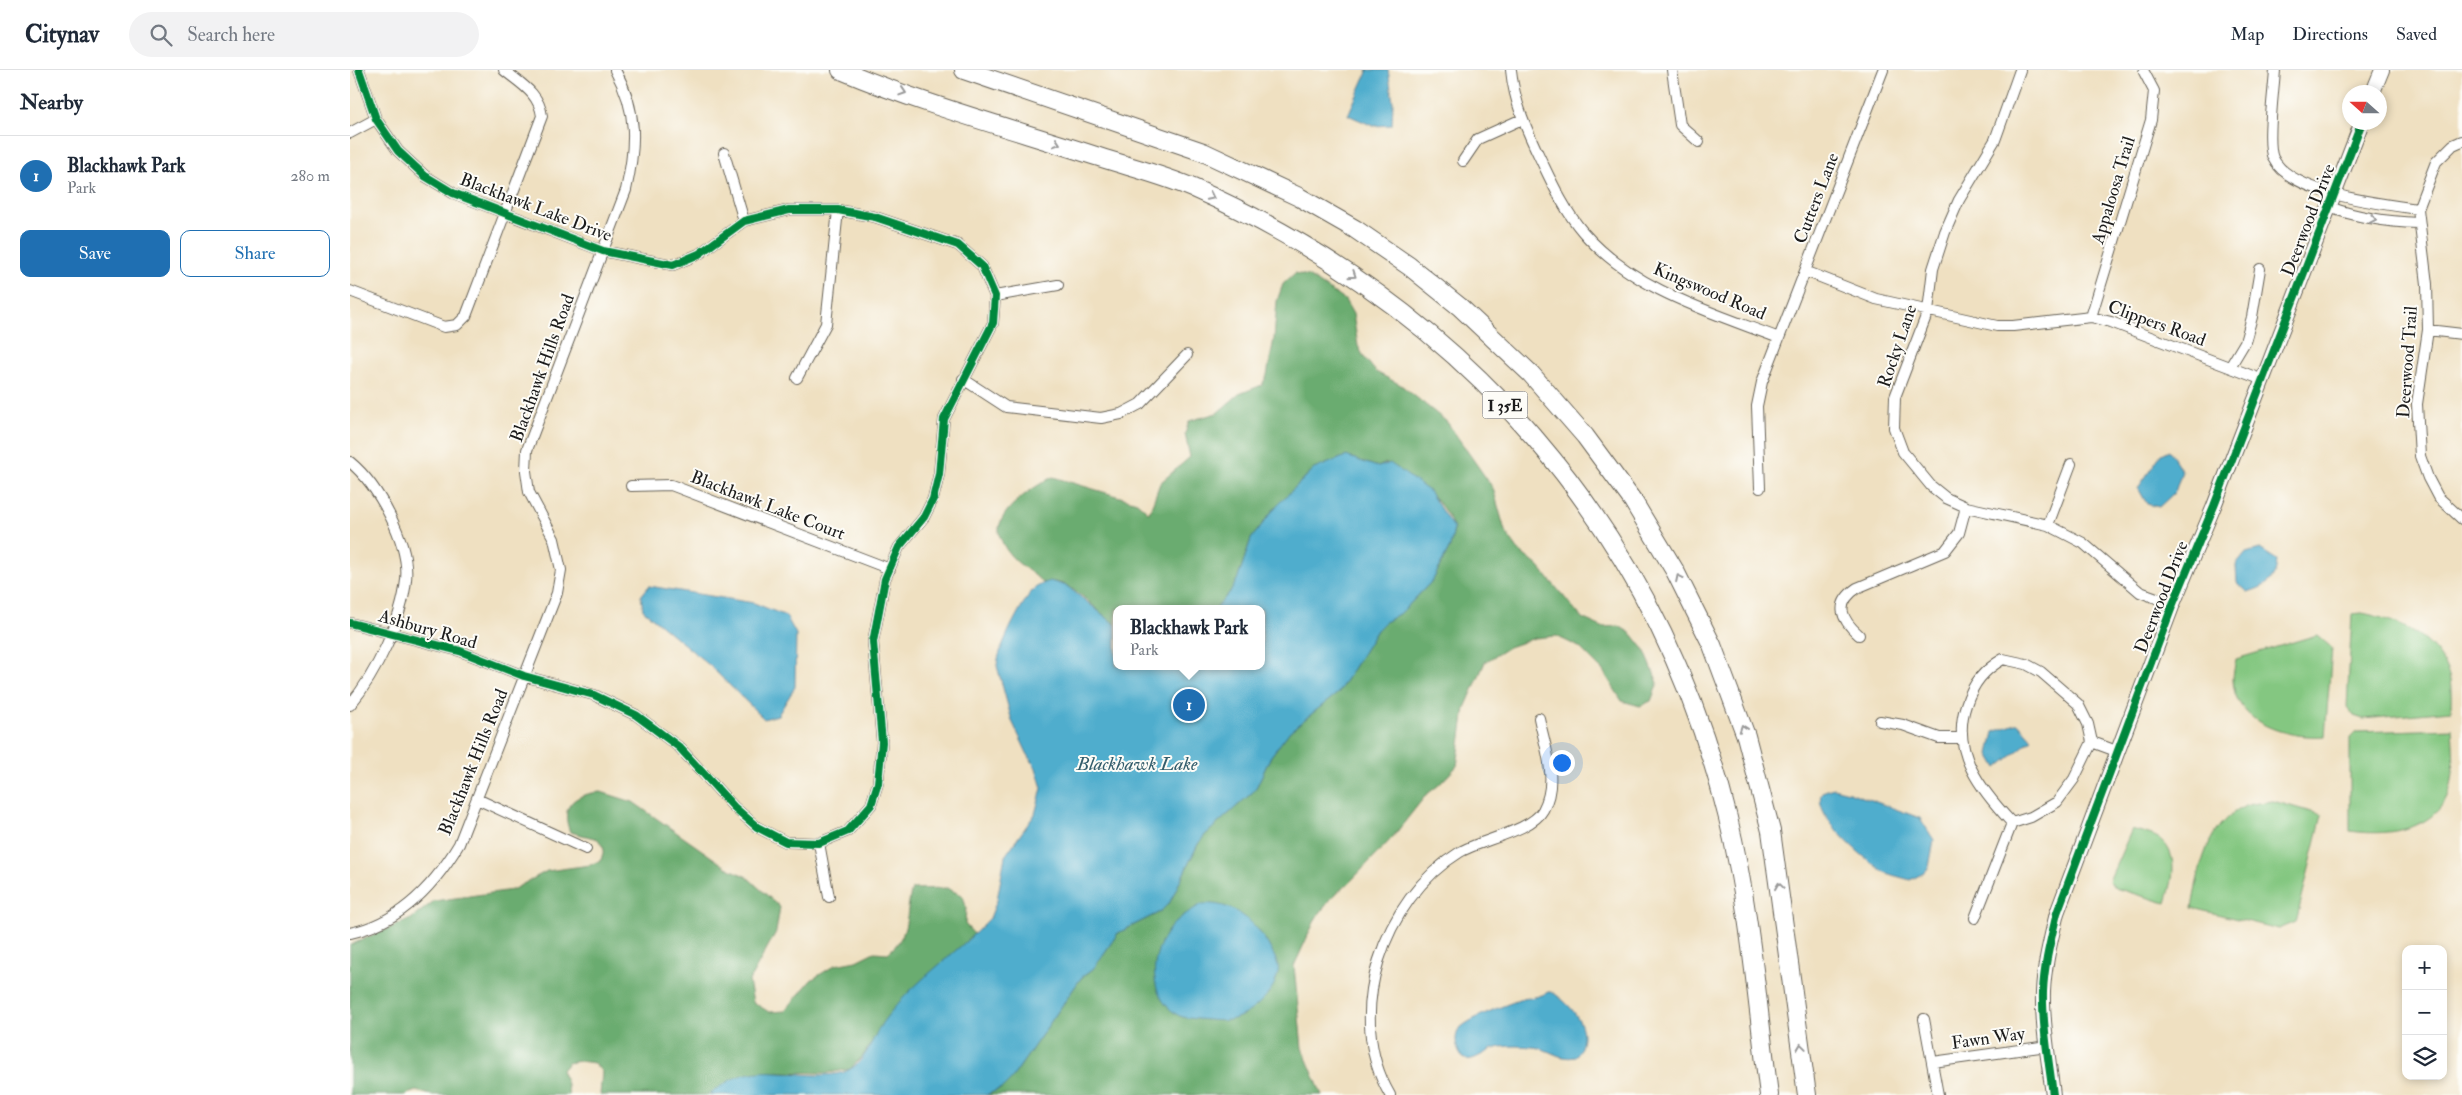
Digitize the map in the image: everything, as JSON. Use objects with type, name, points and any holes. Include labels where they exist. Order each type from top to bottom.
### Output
[{"type":"highway","name":"I 35E","points":[[841,70],[1190,186],[1273,228],[1328,259],[1373,289],[1430,332],[1487,385],[1544,448],[1597,518],[1638,585],[1673,655],[1705,738],[1728,818],[1743,896],[1769,1095]]},
{"type":"highway","name":"I 35E","points":[[964,70],[1203,152],[1299,196],[1409,266],[1460,307],[1531,374],[1585,436],[1633,502],[1675,571],[1712,645],[1746,736],[1771,831],[1807,1095]]},
{"type":"street","name":"Blackhawk Lake Drive","points":[[359,70],[376,119],[398,151],[425,176],[453,193],[603,251],[673,265],[699,254],[744,221],[789,210],[838,210],[875,217],[958,245],[982,266],[995,296],[993,323],[962,379],[944,419],[939,474],[933,499],[924,517],[900,548],[885,579],[872,642],[882,742],[878,783],[871,805],[848,831],[819,843],[786,842],[757,827],[734,807],[679,747],[636,715],[594,696],[524,676]]},
{"type":"street","points":[[350,291],[444,327],[457,325],[466,316],[542,116],[540,105],[534,94],[504,70]]},
{"type":"street","name":"Blackhawk Hills Road","points":[[350,933],[387,920],[417,899],[443,871],[459,844],[557,593],[561,570],[554,540],[529,492],[526,471],[527,450],[626,190],[634,158],[634,119],[621,81],[615,70]]},
{"type":"street","name":"Kingswood Road","points":[[1511,70],[1522,118],[1556,192],[1583,232],[1625,270],[1676,298],[1779,338]]},
{"type":"street","points":[[1672,70],[1680,125],[1699,142]]},
{"type":"street","name":"Cutters Lane","points":[[1760,488],[1757,406],[1762,382],[1883,70]]},
{"type":"street","name":"Rocky Lane","points":[[2020,70],[1995,140],[1959,200],[1945,232],[1933,269],[1928,311],[1895,396],[1894,428],[1903,452],[1930,486],[1946,498],[1966,507],[2048,525],[2082,544],[2140,592],[2173,604]]},
{"type":"street","points":[[2275,70],[2270,143],[2273,158],[2288,176],[2332,200],[2353,215],[2388,222],[2418,223]]},
{"type":"street","points":[[2376,85],[2382,70]]},
{"type":"street","name":"Appaloosa Trail","points":[[2091,317],[2152,120],[2154,92],[2144,72]]},
{"type":"street","points":[[1463,161],[1478,139],[1522,118]]},
{"type":"street","points":[[350,133],[376,119]]},
{"type":"street","name":"Deerwood Drive","points":[[2053,1095],[2043,993],[2048,952],[2057,913],[2173,604],[2263,380],[2359,130]]},
{"type":"street","name":"Deerwood Trail","points":[[2462,141],[2453,145],[2436,162],[2418,208],[2418,223],[2427,284],[2428,330],[2417,404],[2420,456],[2428,478],[2438,497],[2462,519]]},
{"type":"street","points":[[724,153],[744,221]]},
{"type":"street","points":[[2332,200],[2357,200],[2418,208]]},
{"type":"street","points":[[797,378],[826,324],[838,210]]},
{"type":"street","points":[[2230,367],[2245,342],[2260,269]]},
{"type":"street","name":"Clippers Road","points":[[1805,271],[1876,298],[1997,326],[2013,326],[2091,317],[2112,322],[2263,380]]},
{"type":"street","points":[[995,296],[1058,285]]},
{"type":"street","points":[[2428,330],[2462,334]]},
{"type":"street","points":[[962,379],[1006,408],[1101,418],[1121,414],[1140,404],[1188,355]]},
{"type":"street","points":[[350,462],[375,489],[392,518],[402,549],[406,579],[393,634],[363,690],[350,705]]},
{"type":"street","points":[[2048,525],[2071,464]]},
{"type":"street","name":"Blackhawk Lake Court","points":[[631,486],[671,485],[890,569]]},
{"type":"street","points":[[1859,635],[1848,625],[1843,616],[1842,604],[1848,594],[1857,588],[1945,550],[1960,533],[1966,507]]},
{"type":"street","name":"Ashbury Road","points":[[350,623],[460,651],[524,676]]},
{"type":"street","points":[[2003,659],[2026,664],[2041,672],[2078,704],[2088,724],[2092,742],[2074,779],[2056,802],[2031,817],[2012,823],[1978,781],[1967,759],[1961,738],[1964,712],[1971,689],[1987,669],[2003,659]]},
{"type":"street","points":[[1390,1095],[1379,1078],[1369,1031],[1372,984],[1393,924],[1420,885],[1439,866],[1462,851],[1512,832],[1539,817],[1550,794],[1551,774],[1539,718]]},
{"type":"street","points":[[1880,722],[1903,725],[1939,738],[1961,738]]},
{"type":"street","points":[[2092,742],[2118,752]]},
{"type":"street","points":[[477,799],[586,849]]},
{"type":"street","points":[[1975,918],[2012,823]]},
{"type":"street","points":[[819,843],[829,897]]},
{"type":"street","points":[[1924,1019],[1938,1095]]},
{"type":"street","name":"Fawn Way","points":[[1933,1062],[2047,1046]]},
{"type":"green space","points":[[1295,273],[1308,276],[1345,300],[1353,314],[1358,346],[1364,357],[1376,372],[1401,385],[1447,422],[1493,488],[1505,531],[1519,551],[1538,566],[1582,618],[1602,627],[1619,626],[1632,634],[1644,649],[1658,683],[1651,701],[1640,706],[1622,701],[1603,671],[1579,647],[1556,636],[1535,638],[1509,647],[1485,662],[1465,708],[1457,766],[1439,785],[1426,795],[1392,838],[1349,883],[1334,895],[1316,918],[1294,966],[1302,1048],[1322,1095],[986,1095],[1004,1087],[1010,1081],[1081,978],[1094,968],[1118,933],[1160,912],[1170,902],[1198,844],[1205,835],[1255,790],[1271,756],[1290,731],[1338,693],[1377,630],[1385,622],[1402,612],[1433,580],[1450,547],[1454,529],[1449,517],[1426,490],[1386,463],[1378,467],[1346,456],[1314,469],[1277,505],[1251,539],[1238,578],[1231,591],[1219,605],[1113,605],[1113,623],[1072,589],[1063,584],[1043,583],[1015,560],[1005,548],[999,532],[1004,515],[1028,492],[1053,477],[1137,502],[1149,513],[1160,483],[1190,457],[1185,434],[1189,421],[1217,413],[1239,394],[1262,385],[1267,375],[1274,339],[1277,301],[1283,284]]},
{"type":"green space","points":[[2362,613],[2389,620],[2402,626],[2426,641],[2436,651],[2444,663],[2449,676],[2451,711],[2363,719],[2354,716],[2347,707],[2352,614]]},
{"type":"green space","points":[[2317,635],[2332,648],[2325,736],[2295,735],[2266,726],[2253,718],[2242,707],[2235,694],[2233,679],[2236,659]]},
{"type":"green space","points":[[2452,729],[2453,774],[2447,797],[2439,809],[2427,819],[2414,826],[2399,830],[2366,833],[2350,831],[2350,738],[2356,732]]},
{"type":"green space","points":[[601,792],[633,802],[726,867],[747,877],[780,907],[776,932],[749,981],[753,1002],[769,1012],[785,1011],[811,980],[835,965],[856,961],[874,952],[888,953],[896,946],[904,931],[912,889],[947,888],[963,896],[966,907],[965,924],[974,934],[892,1011],[863,1056],[850,1069],[828,1073],[779,1072],[745,1075],[737,1077],[708,1095],[600,1095],[602,1072],[594,1063],[579,1061],[568,1063],[561,1071],[566,1081],[569,1095],[431,1095],[416,1091],[404,1095],[350,1095],[350,945],[411,919],[434,901],[512,890],[547,871],[590,865],[601,860],[604,849],[598,839],[570,832],[567,815],[568,808],[577,798]]},
{"type":"green space","points":[[2273,801],[2322,815],[2296,922],[2279,929],[2192,908],[2202,863],[2213,835],[2222,823],[2232,813],[2246,806]]},
{"type":"green space","points":[[2132,829],[2158,838],[2171,854],[2173,870],[2166,903],[2115,888],[2109,881]]},
{"type":"water","points":[[1368,70],[1388,70],[1393,102],[1392,125],[1373,126],[1348,115]]},
{"type":"water","points":[[2169,450],[2182,471],[2175,492],[2159,507],[2147,504],[2138,488],[2161,454]]},
{"type":"water","name":"Blackhawk Lake","points":[[1346,456],[1378,467],[1390,463],[1429,491],[1454,529],[1450,547],[1433,580],[1402,612],[1385,622],[1377,630],[1338,693],[1290,731],[1271,756],[1255,790],[1205,835],[1198,844],[1170,902],[1160,912],[1118,933],[1094,968],[1081,978],[1010,1081],[1004,1087],[986,1095],[708,1095],[733,1079],[750,1073],[777,1072],[831,1075],[852,1068],[864,1056],[880,1026],[896,1005],[990,918],[997,900],[1005,856],[1035,814],[1042,788],[1036,768],[1012,721],[997,666],[1001,649],[1010,627],[1027,597],[1034,589],[1050,581],[1067,586],[1113,623],[1113,670],[1265,670],[1265,605],[1219,605],[1231,591],[1238,578],[1251,539],[1277,505],[1314,469]]},
{"type":"water","points":[[2260,549],[2277,560],[2275,573],[2265,585],[2248,592],[2237,583],[2236,565],[2246,553]]},
{"type":"water","points":[[649,586],[754,603],[786,616],[796,634],[795,687],[778,715],[764,719],[709,665],[643,610],[641,596]]},
{"type":"water","points":[[2018,723],[2032,739],[1997,768],[1989,754],[1994,732]]},
{"type":"water","points":[[1833,788],[1920,818],[1934,840],[1929,867],[1924,873],[1910,880],[1887,873],[1852,846],[1831,823],[1820,801],[1822,792]]},
{"type":"water","points":[[1202,904],[1224,906],[1243,915],[1265,939],[1277,963],[1276,980],[1269,993],[1251,1010],[1234,1019],[1224,1021],[1188,1018],[1176,1014],[1160,997],[1156,987],[1155,964],[1161,942],[1178,920]]},
{"type":"water","points":[[1552,992],[1568,1005],[1579,1021],[1583,1039],[1581,1048],[1575,1057],[1558,1056],[1543,1049],[1517,1046],[1497,1048],[1473,1059],[1463,1058],[1460,1054],[1456,1044],[1456,1037],[1460,1028],[1465,1024],[1505,1005]]},
{"type":"cycle path","points":[[350,623],[460,651],[524,676],[594,695],[636,715],[679,747],[734,807],[757,827],[786,842],[819,843],[848,831],[871,805],[878,783],[882,742],[873,642],[885,579],[899,547],[924,517],[933,499],[939,474],[944,419],[993,323],[995,296],[982,266],[958,245],[875,217],[838,210],[789,210],[744,221],[699,254],[673,265],[603,251],[453,193],[425,176],[398,151],[376,119],[359,70]]},
{"type":"cycle path","points":[[2053,1095],[2045,1031],[2043,992],[2046,962],[2057,913],[2173,604],[2214,506],[2359,130]]},
{"type":"place","name":"Blackhawk Park","points":[[1189,705]]}]
